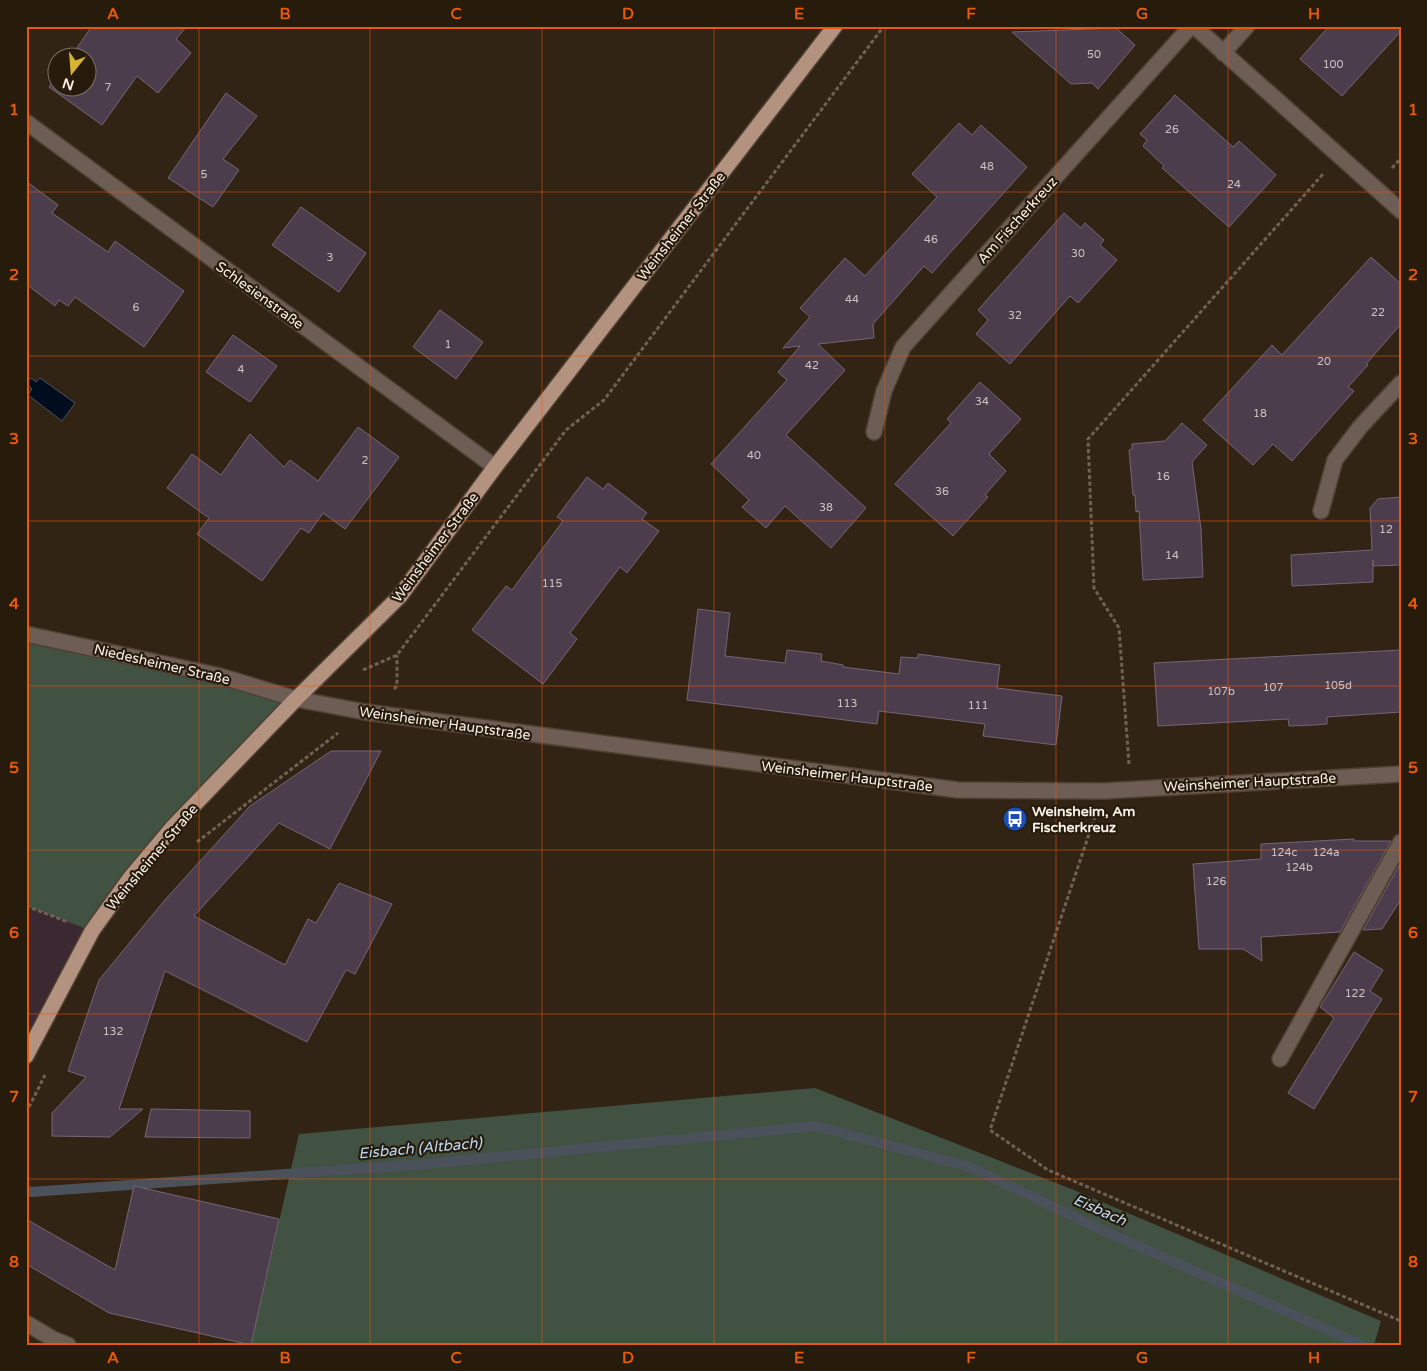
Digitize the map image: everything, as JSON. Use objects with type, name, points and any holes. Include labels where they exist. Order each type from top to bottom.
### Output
[{"type":"main road","name":"Weinsheimer Straße","points":[[27,1054],[92,931],[130,878],[172,828],[296,699],[400,596],[495,467],[835,26]]},
{"type":"street","name":"Am Fischerkreuz","points":[[874,432],[884,391],[903,347],[1193,26],[1401,211]]},
{"type":"street","points":[[1223,53],[1247,26]]},
{"type":"street","name":"Schlesienstraße","points":[[26,122],[495,467]]},
{"type":"street","points":[[1321,511],[1335,460],[1360,427],[1401,382]]},
{"type":"street","name":"Niedesheimer Straße","points":[[26,634],[220,676],[296,699]]},
{"type":"street","name":"Weinsheimer Hauptstraße","points":[[296,699],[365,712],[958,790],[1104,791],[1401,774]]},
{"type":"street","points":[[1280,1059],[1401,842]]},
{"type":"street","points":[[26,1323],[53,1339],[68,1345]]},
{"type":"path","points":[[355,674],[398,656],[566,430],[604,400],[884,26]]},
{"type":"path","points":[[1131,790],[1118,628],[1094,588],[1088,440],[1339,156]]},
{"type":"path","points":[[193,845],[398,686],[398,656]]},
{"type":"path","points":[[1104,791],[990,1130],[1048,1170],[1401,1321]]},
{"type":"path","points":[[26,906],[92,931]]},
{"type":"path","points":[[26,1113],[48,1070]]},
{"type":"shaded area","points":[[26,906],[92,931],[26,1060]]},
{"type":"green space","points":[[26,634],[296,699],[240,760],[92,931],[26,906]]},
{"type":"green space","points":[[815,1088],[1074,1190],[1381,1321],[1374,1345],[251,1345],[299,1134]]},
{"type":"water","points":[[31,378],[36,382],[40,378],[75,403],[62,421],[28,395],[32,389],[26,383]]},
{"type":"building","points":[[92,26],[187,26],[176,39],[191,53],[158,93],[137,76],[102,125],[64,98],[98,98],[98,48],[77,48]]},
{"type":"building","points":[[1329,26],[1401,26],[1401,31],[1342,96],[1300,59]]},
{"type":"building","points":[[1116,28],[1135,45],[1098,89],[1092,83],[1071,84],[1012,32]]},
{"type":"building","points":[[226,93],[257,116],[223,159],[239,170],[213,207],[168,178]]},
{"type":"building","points":[[1175,95],[1233,147],[1239,141],[1276,175],[1229,227],[1162,168],[1164,166],[1143,146],[1147,140],[1140,134]]},
{"type":"building","points":[[959,123],[972,135],[981,125],[1027,167],[932,273],[924,266],[873,324],[874,338],[818,344],[845,370],[786,435],[866,508],[831,548],[785,506],[766,528],[742,507],[749,500],[711,464],[787,380],[778,372],[800,346],[783,348],[810,317],[800,308],[845,258],[865,276],[937,197],[912,174]]},
{"type":"building","points":[[26,181],[58,205],[52,213],[108,252],[115,241],[184,291],[144,347],[75,297],[68,306],[59,300],[55,306],[26,284]]},
{"type":"building","points":[[301,207],[366,253],[339,292],[272,245]]},
{"type":"building","points":[[1064,213],[1081,228],[1085,223],[1104,240],[1100,245],[1117,260],[1078,303],[1070,296],[1010,364],[976,334],[988,320],[978,310]]},
{"type":"building","points":[[1371,257],[1401,284],[1401,324],[1348,387],[1354,391],[1292,461],[1273,444],[1253,465],[1203,420],[1272,345],[1282,355]]},
{"type":"building","points":[[440,310],[483,342],[456,379],[413,347]]},
{"type":"building","points":[[233,335],[277,366],[250,402],[206,372]]},
{"type":"building","points":[[980,382],[1021,419],[989,454],[1006,471],[985,495],[988,497],[953,536],[895,484],[951,423],[947,419]]},
{"type":"building","points":[[1182,423],[1207,445],[1192,462],[1201,529],[1203,577],[1143,580],[1139,511],[1136,512],[1135,495],[1133,495],[1129,450],[1132,449],[1132,444],[1165,441]]},
{"type":"building","points":[[358,427],[399,457],[345,529],[323,513],[309,533],[301,528],[262,581],[197,534],[209,518],[167,488],[192,454],[221,475],[250,434],[284,467],[290,460],[318,481]]},
{"type":"building","points":[[587,477],[603,489],[608,483],[647,513],[642,519],[659,531],[627,573],[620,567],[610,580],[570,633],[577,639],[543,684],[472,630],[506,586],[512,590],[563,521],[557,517]]},
{"type":"building","points":[[1401,497],[1401,565],[1373,566],[1373,582],[1292,586],[1291,555],[1372,550],[1370,508],[1378,499]]},
{"type":"building","points":[[698,609],[730,613],[725,656],[785,663],[787,650],[822,654],[821,661],[843,665],[843,667],[899,674],[901,657],[918,658],[918,654],[1000,665],[997,688],[1062,696],[1056,745],[983,736],[985,724],[879,711],[877,724],[687,700]]},
{"type":"building","points":[[1401,650],[1401,712],[1327,717],[1327,724],[1314,725],[1289,726],[1288,719],[1158,726],[1154,663]]},
{"type":"building","points":[[331,751],[381,751],[330,849],[279,823],[194,916],[285,965],[308,919],[316,923],[339,883],[392,904],[355,974],[346,970],[307,1042],[165,971],[119,1109],[143,1109],[110,1137],[52,1136],[52,1113],[86,1077],[68,1071],[99,980],[164,901],[250,806]]},
{"type":"building","points":[[1354,839],[1354,841],[1391,841],[1340,932],[1261,937],[1262,961],[1243,949],[1199,949],[1193,864],[1261,859],[1261,844]]},
{"type":"building","points":[[1401,862],[1401,899],[1382,929],[1363,930]]},
{"type":"building","points":[[1354,952],[1383,970],[1370,991],[1382,999],[1314,1109],[1288,1093],[1334,1018],[1320,1007]]},
{"type":"building","points":[[151,1109],[250,1111],[250,1138],[145,1137]]},
{"type":"building","points":[[134,1186],[279,1219],[251,1345],[109,1313],[26,1264],[26,1219],[115,1270]]},
{"type":"waterway","name":"Eisbach (Altbach)","points":[[26,1190],[31,1192],[426,1164],[816,1126],[970,1167],[1104,1231],[1362,1345]]},
{"type":"place","name":"Weinsheim, Am Fischerkreuz","points":[[1015,819]]},
{"type":"water label","name":"Eisbach","points":[[1100,1210]]}]
